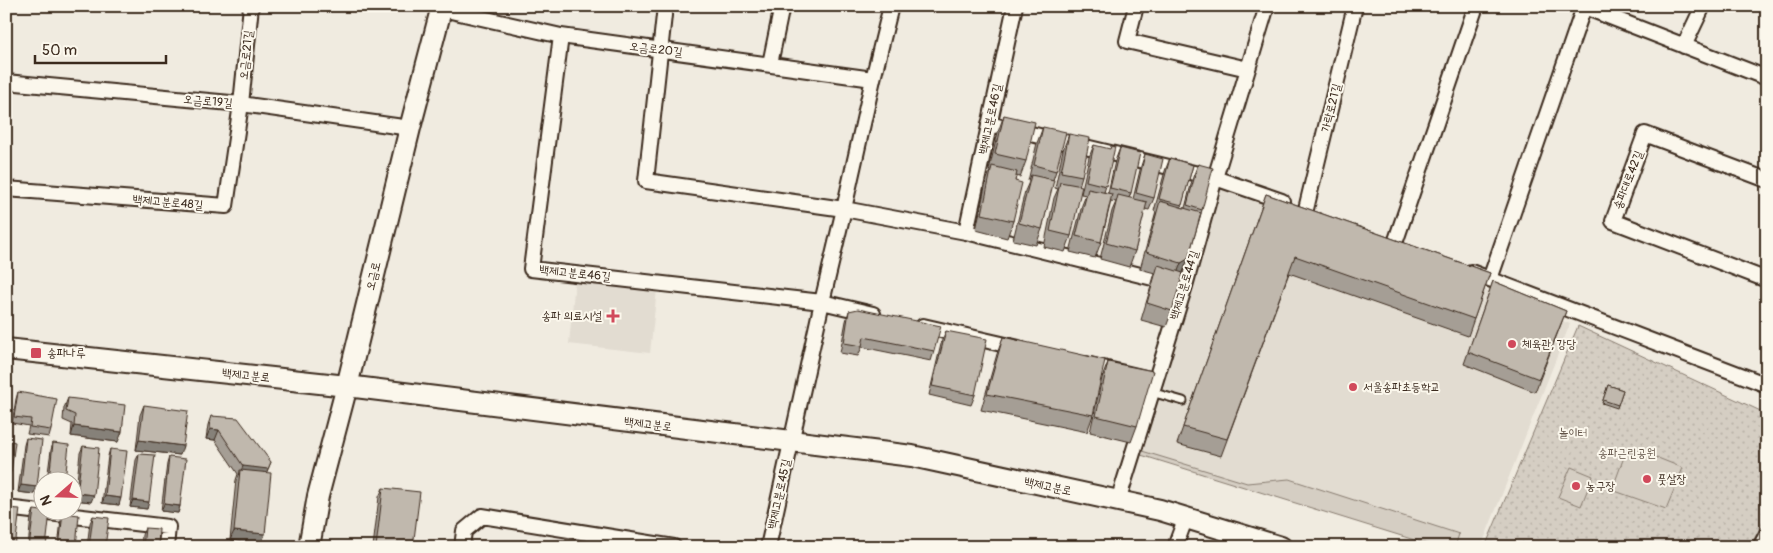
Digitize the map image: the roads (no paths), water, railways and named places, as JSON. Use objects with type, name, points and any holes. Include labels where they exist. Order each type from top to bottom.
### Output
[{"type":"main road","name":"오금로","points":[[309,547],[318,496],[442,7]]},
{"type":"main road","name":"백제고분로","points":[[6,349],[347,386],[912,456],[1186,517],[1281,547]]},
{"type":"street","name":"오금로21길","points":[[240,104],[251,6]]},
{"type":"street","points":[[665,6],[646,181],[844,209],[966,232],[1185,286]]},
{"type":"street","points":[[770,64],[782,6]]},
{"type":"street","points":[[790,441],[891,6]]},
{"type":"street","name":"백제고분로46길","points":[[966,232],[1015,6]]},
{"type":"street","points":[[1136,6],[1127,41],[1248,69]]},
{"type":"street","name":"백제고분로44길","points":[[1118,501],[1185,286],[1215,178],[1267,6]]},
{"type":"street","name":"가락로21길","points":[[1215,178],[1310,211],[1355,6]]},
{"type":"street","points":[[1395,243],[1476,6]]},
{"type":"street","points":[[1684,46],[1703,6]]},
{"type":"street","name":"오금로20길","points":[[442,7],[561,36],[873,79]]},
{"type":"street","points":[[1490,279],[1583,7],[1767,78]]},
{"type":"street","name":"백제고분로46길","points":[[561,36],[531,269],[822,302],[888,318]]},
{"type":"street","name":"오금로19길","points":[[6,82],[240,104],[410,128]]},
{"type":"street","name":"백제고분로48길","points":[[6,189],[226,206],[240,104]]},
{"type":"street","points":[[989,124],[1215,178]]},
{"type":"street","name":"송파대로42길","points":[[1767,180],[1645,134],[1612,221],[1767,280]]},
{"type":"street","points":[[1455,266],[1767,385]]},
{"type":"street","points":[[907,322],[1031,351]]},
{"type":"street","points":[[1069,360],[1153,386]]},
{"type":"street","name":"백제고분로45길","points":[[768,547],[784,478],[790,441]]},
{"type":"street","points":[[6,508],[168,527],[166,547]]},
{"type":"street","points":[[462,547],[464,531],[482,516],[674,547]]},
{"type":"street","points":[[1175,547],[1186,517]]},
{"type":"street","points":[[1760,547],[1767,534]]},
{"type":"lane","points":[[1153,386],[1183,401]]},
{"type":"place","name":"송파 의료시설","points":[[613,316]]},
{"type":"place","name":"체육관, 강당","points":[[1512,344]]},
{"type":"place","name":"송파나루","points":[[36,353]]},
{"type":"place","name":"서울송파초등학교","points":[[1353,387]]},
{"type":"place","name":"풋살장","points":[[1647,479]]},
{"type":"place","name":"농구장","points":[[1576,486]]},
{"type":"park label","name":"놀이터","points":[[1573,433]]},
{"type":"park label","name":"송파근린공원","points":[[1627,453]]}]
